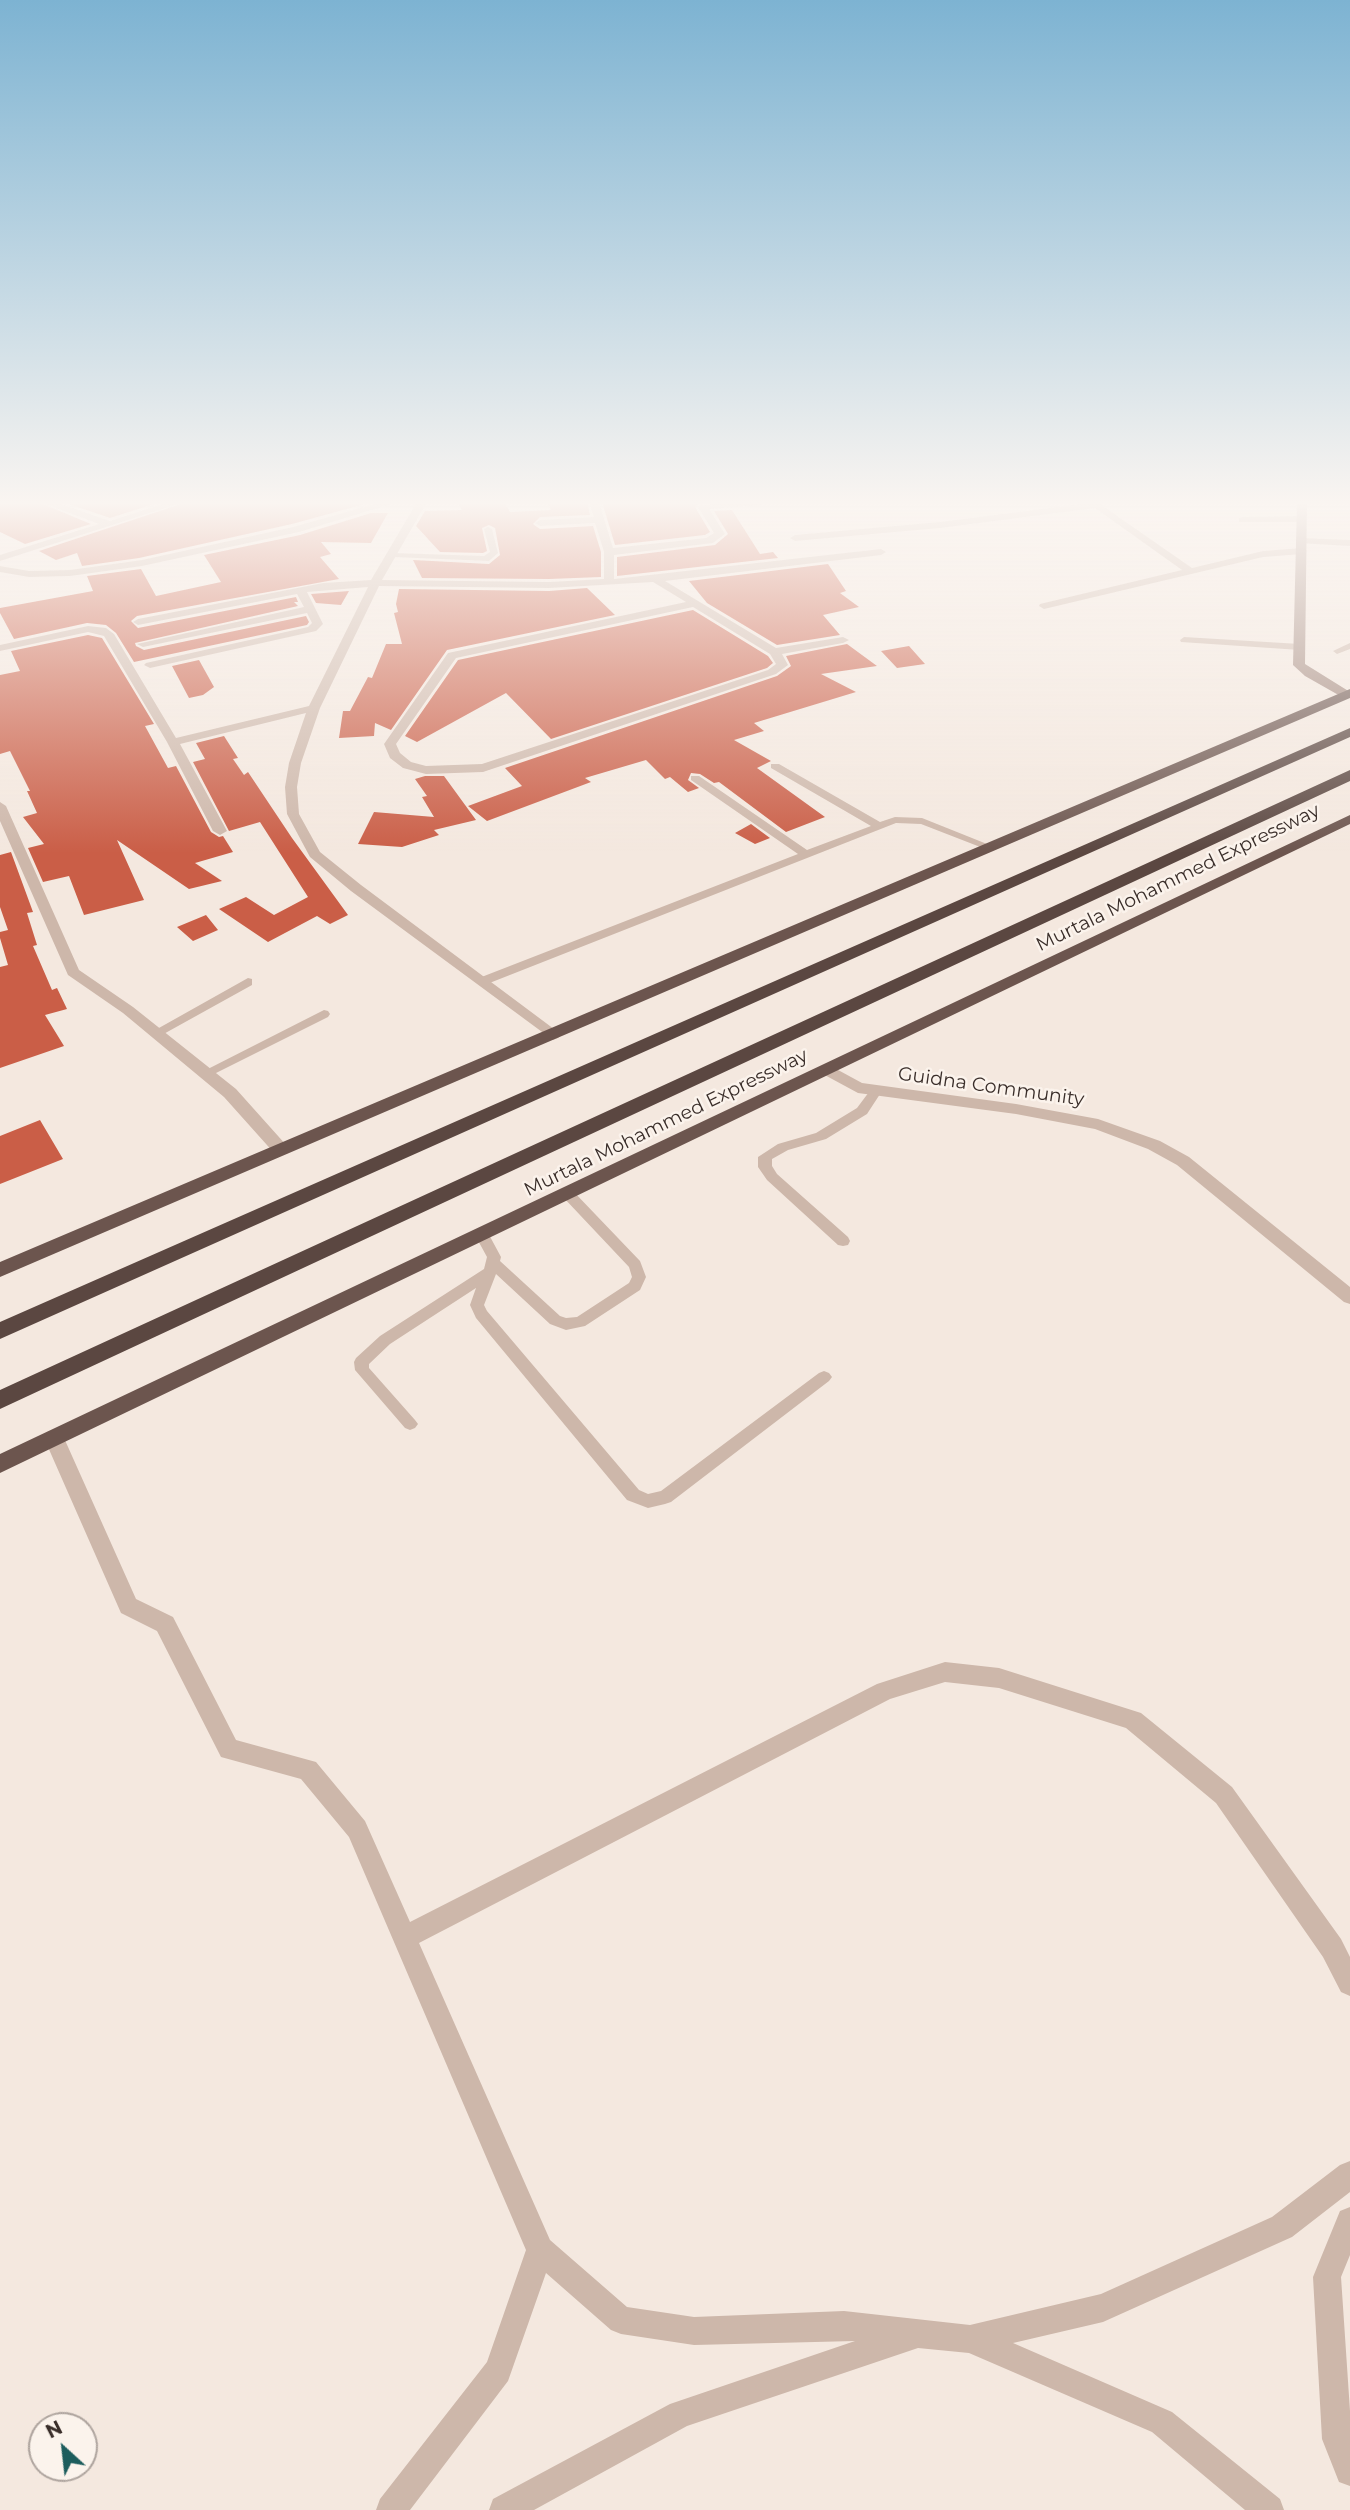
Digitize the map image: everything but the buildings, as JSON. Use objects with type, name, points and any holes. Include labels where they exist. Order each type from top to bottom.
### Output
[{"type":"highway","points":[[0,1270],[1348,694]]},
{"type":"highway","points":[[0,1331],[1350,732]]},
{"type":"highway","name":"Murtala Mohammed Expressway","points":[[0,1401],[1350,775]]},
{"type":"highway","name":"Murtala Mohammed Expressway","points":[[0,1464],[1350,819]]},
{"type":"main road","points":[[1301,619],[1299,665],[1309,674],[1348,694]]},
{"type":"street","points":[[138,622],[153,619]]},
{"type":"street","points":[[184,619],[206,653]]},
{"type":"street","points":[[143,644],[263,619]]},
{"type":"street","points":[[150,665],[312,629],[318,624],[315,619]]},
{"type":"street","points":[[357,619],[314,708],[295,763],[291,787],[293,814],[315,854],[356,888],[554,1035]]},
{"type":"street","points":[[620,619],[452,654],[390,744],[394,755],[407,765],[426,770],[483,768],[772,672],[782,665],[774,652],[719,619]]},
{"type":"street","points":[[0,648],[88,629],[102,630],[108,634],[173,742],[220,831]]},
{"type":"street","points":[[774,652],[843,640]]},
{"type":"street","points":[[173,742],[314,708]]},
{"type":"street","points":[[0,806],[73,972],[156,1033],[230,1093],[281,1150]]},
{"type":"street","name":"Guidna Community","points":[[827,1069],[849,1085],[1016,1109],[1098,1124],[1154,1145],[1182,1161],[1350,1297]]},
{"type":"street","points":[[54,1438],[128,1606],[165,1624],[229,1749],[308,1770],[357,1829],[540,2250],[621,2320],[694,2331],[844,2325],[970,2339],[1162,2423],[1269,2510]]},
{"type":"street","points":[[404,1938],[886,1691],[945,1672],[999,1678],[1133,1720],[1224,1795],[1332,1948],[1350,1983]]},
{"type":"street","points":[[970,2339],[1103,2308],[1282,2227],[1350,2175]]},
{"type":"street","points":[[1350,2221],[1327,2277],[1337,2438],[1350,2471]]},
{"type":"street","points":[[391,2510],[498,2371],[540,2250]]},
{"type":"street","points":[[504,2510],[680,2414],[918,2333]]},
{"type":"lane","points":[[1184,639],[1300,647]]},
{"type":"lane","points":[[1337,651],[1350,646]]},
{"type":"lane","points":[[775,765],[880,826]]},
{"type":"lane","points":[[695,778],[807,855]]},
{"type":"lane","points":[[483,981],[895,820],[922,821],[992,848]]},
{"type":"lane","points":[[156,1033],[248,982]]},
{"type":"lane","points":[[206,1073],[324,1014]]},
{"type":"lane","points":[[843,1241],[772,1177],[765,1167],[765,1157],[783,1147],[821,1136],[862,1111],[876,1091]]},
{"type":"lane","points":[[493,1267],[555,1320],[566,1324],[580,1322],[635,1286],[639,1277],[635,1265],[568,1194]]},
{"type":"lane","points":[[481,1235],[494,1257],[493,1267],[479,1296],[477,1305],[481,1314],[633,1495],[648,1501],[665,1497],[824,1377]]},
{"type":"lane","points":[[410,1423],[362,1370],[361,1362],[385,1340],[493,1267]]}]
